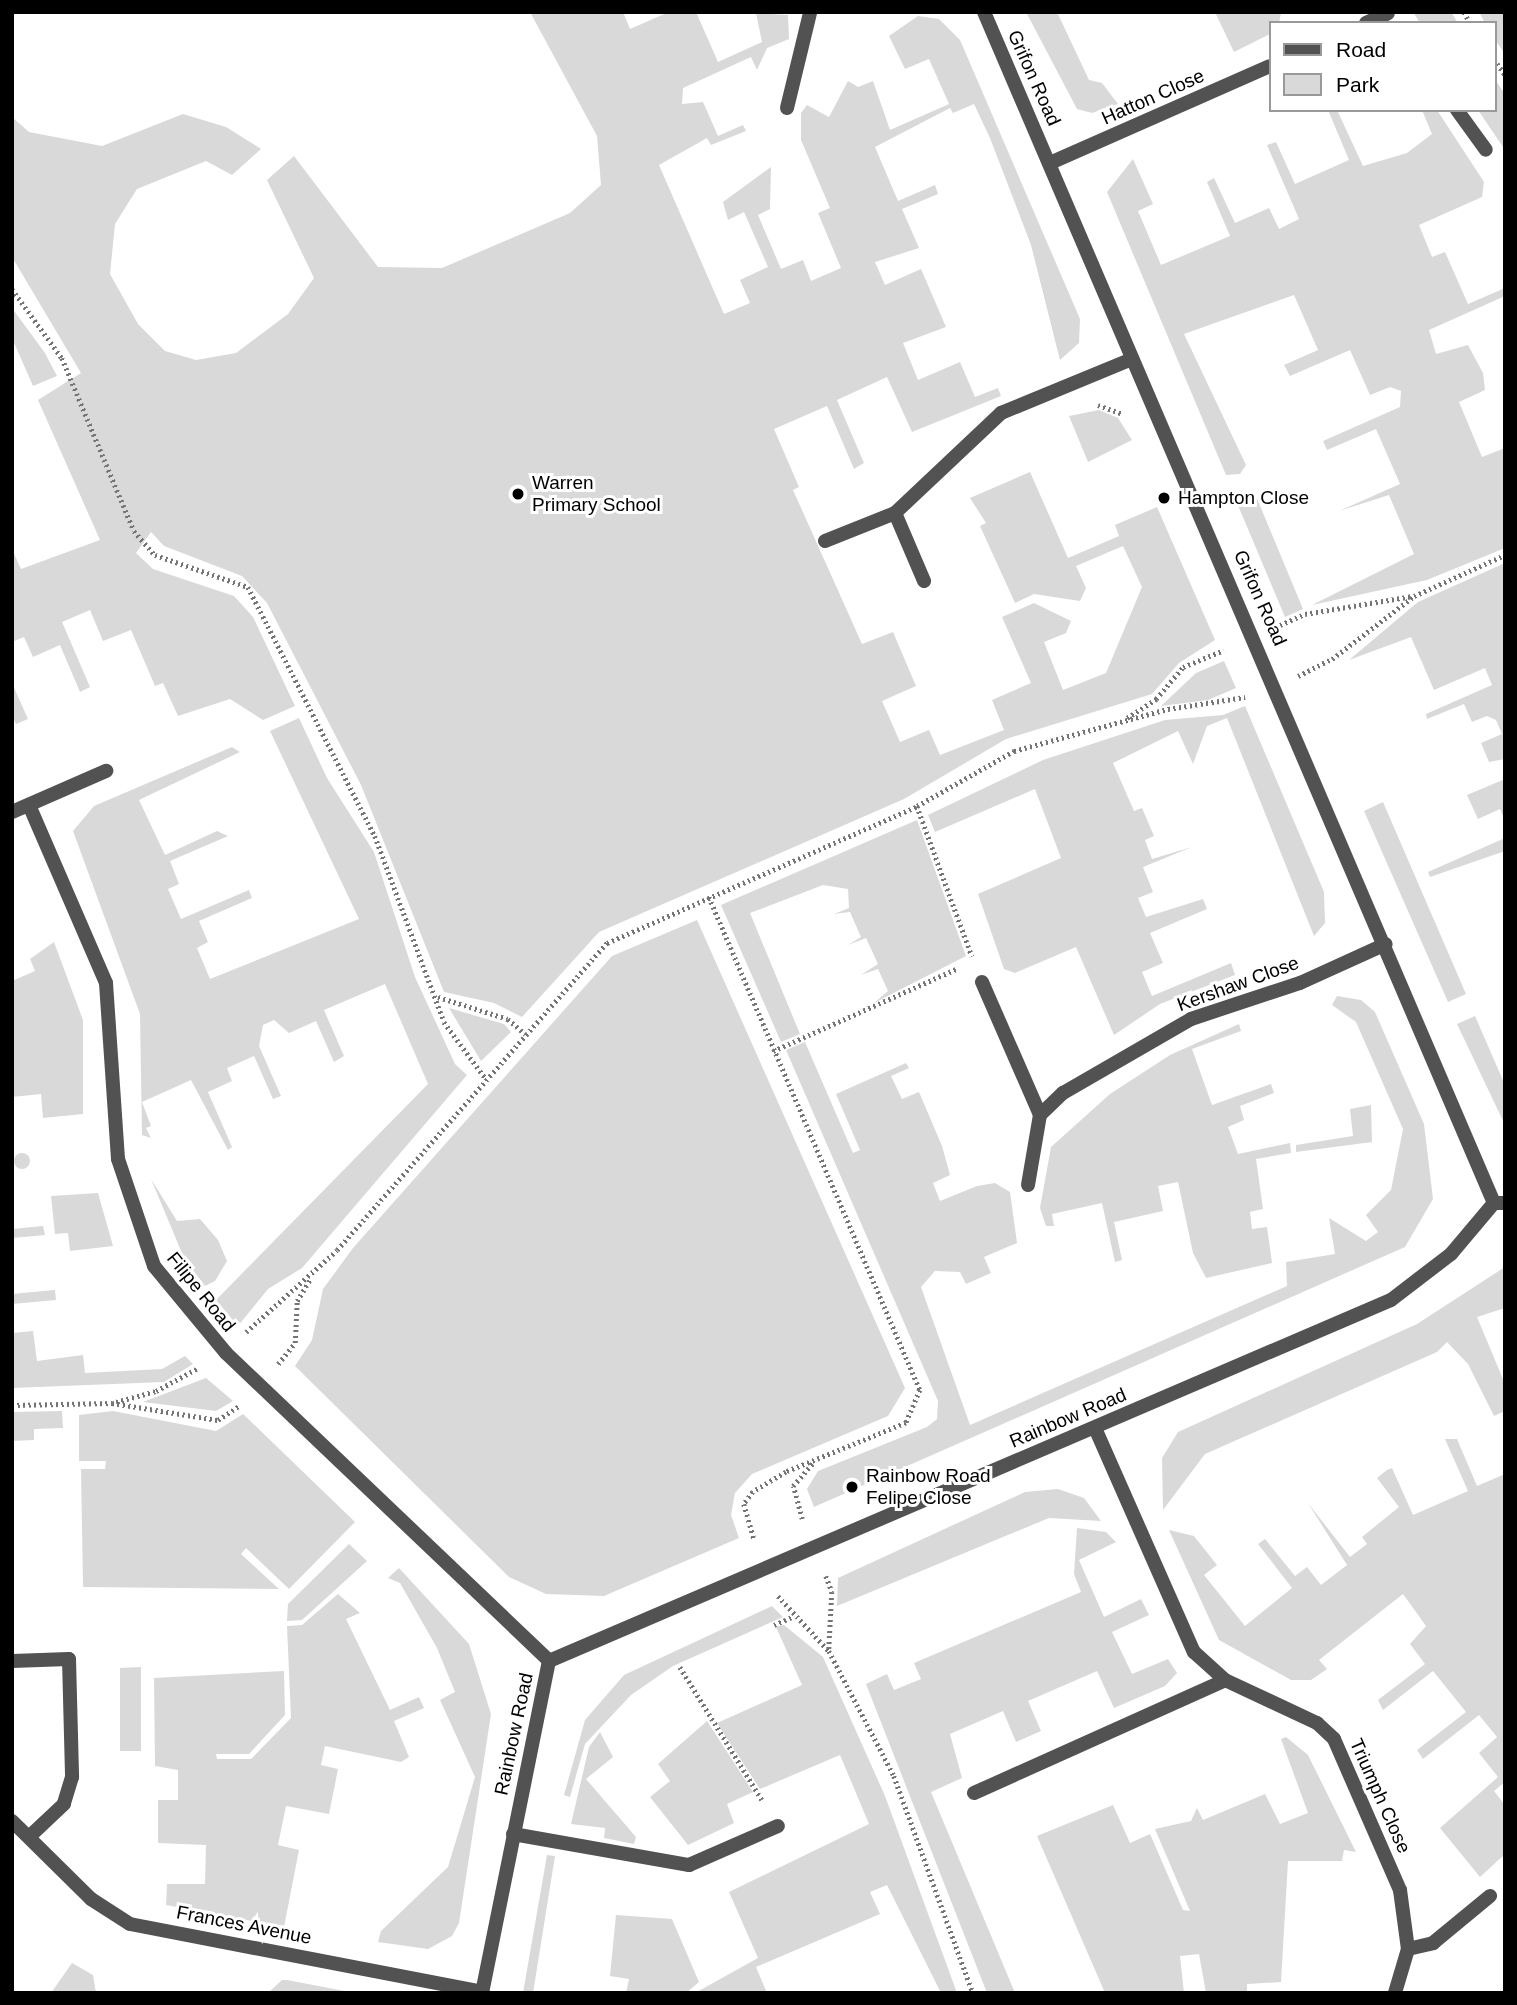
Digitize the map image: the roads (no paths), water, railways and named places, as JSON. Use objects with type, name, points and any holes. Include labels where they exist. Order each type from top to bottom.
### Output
[{"type":"street","points":[[787,108],[809,12],[816,12]]},
{"type":"street","name":"Grifon Road","points":[[984,12],[1499,1203]]},
{"type":"street","points":[[1370,21],[1387,13]]},
{"type":"street","name":"Hatton Close","points":[[1050,163],[1268,67]]},
{"type":"street","points":[[1458,112],[1486,150]]},
{"type":"street","points":[[825,541],[894,513],[990,420],[1132,359]]},
{"type":"street","points":[[894,513],[924,581]]},
{"type":"street","points":[[12,812],[106,771]]},
{"type":"street","name":"Filipe Road","points":[[29,805],[106,983],[118,1159],[154,1266],[226,1353],[549,1661]]},
{"type":"street","name":"Kershaw Close","points":[[1040,1115],[1063,1093],[1191,1019],[1300,983],[1385,944]]},
{"type":"street","points":[[982,982],[1040,1115],[1028,1185]]},
{"type":"street","name":"Rainbow Road","points":[[482,1992],[549,1661],[1391,1300],[1451,1254],[1499,1203]]},
{"type":"street","name":"Triumph Close","points":[[1095,1428],[1194,1653],[1225,1680],[1317,1723],[1334,1740],[1400,1891],[1408,1949],[1395,1993]]},
{"type":"street","points":[[12,1661],[69,1659],[72,1777],[64,1804],[31,1835]]},
{"type":"street","points":[[974,1793],[1225,1680]]},
{"type":"street","name":"Frances Avenue","points":[[12,1821],[31,1835],[91,1899],[130,1924],[482,1992]]},
{"type":"street","points":[[513,1833],[689,1865],[778,1826]]},
{"type":"street","points":[[1408,1949],[1433,1942],[1490,1896]]},
{"type":"place","name":"Warren Primary School","points":[[518,494]]},
{"type":"place","name":"Hampton Close","points":[[1164,498]]},
{"type":"place","name":"Rainbow Road Felipe Close","points":[[852,1487]]}]
